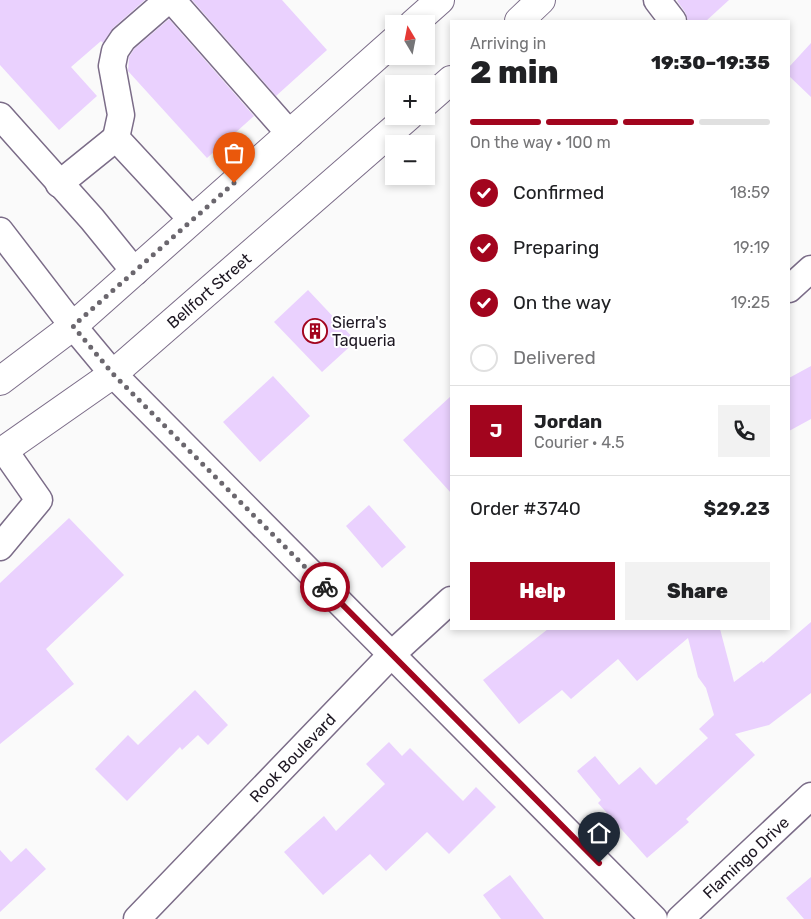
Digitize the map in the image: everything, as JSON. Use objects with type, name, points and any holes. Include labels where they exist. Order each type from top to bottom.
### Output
[{"type":"main road","points":[[423,15],[440,0]]},
{"type":"main road","points":[[520,20],[541,0]]},
{"type":"main road","points":[[0,380],[73,326],[385,49]]},
{"type":"main road","points":[[435,94],[450,81]]},
{"type":"main road","name":"Bellfort Street","points":[[2,451],[113,374],[400,125]]},
{"type":"street","points":[[59,184],[116,138],[121,115],[112,66],[115,51],[123,39],[168,0]]},
{"type":"street","points":[[172,0],[290,134]]},
{"type":"street","points":[[656,0],[672,20]]},
{"type":"street","points":[[0,116],[92,220],[134,272]]},
{"type":"street","points":[[116,138],[192,220]]},
{"type":"street","points":[[0,230],[9,260],[73,326],[113,374],[654,919]]},
{"type":"street","points":[[790,289],[811,269]]},
{"type":"street","points":[[0,545],[39,500],[2,451]]},
{"type":"street","name":"Rook Boulevard","points":[[136,919],[392,654],[450,601]]},
{"type":"street","name":"Flamingo Drive","points":[[680,919],[811,796]]},
{"type":"building","points":[[0,0],[145,0],[113,28],[103,43],[101,41],[71,67],[97,96],[59,130],[0,65]]},
{"type":"building","points":[[192,0],[282,0],[327,50],[276,96]]},
{"type":"building","points":[[729,0],[707,20],[688,20],[685,12],[677,1]]},
{"type":"building","points":[[169,19],[254,116],[207,158],[128,71],[129,57],[134,49]]},
{"type":"building","points":[[811,43],[811,97],[790,77],[790,66]]},
{"type":"building","name":"Sierra's Taqueria","points":[[308,290],[356,341],[322,372],[274,322]]},
{"type":"building","points":[[811,366],[811,419],[790,430],[790,377]]},
{"type":"building","points":[[273,376],[310,416],[260,462],[223,422]]},
{"type":"building","points":[[450,397],[450,492],[403,440]]},
{"type":"building","points":[[369,505],[406,547],[382,568],[346,526]]},
{"type":"building","points":[[69,518],[124,575],[46,649],[74,684],[0,744],[0,583]]},
{"type":"building","points":[[811,622],[811,693],[769,725],[735,734],[755,755],[686,819],[689,822],[647,858],[598,803],[601,800],[577,771],[595,756],[619,785],[640,767],[656,785],[708,738],[699,729],[714,715],[706,688],[698,677],[688,638],[637,681],[618,659],[571,699],[562,690],[519,724],[483,680],[547,630],[720,630],[734,682],[762,661],[763,663]]},
{"type":"building","points":[[195,690],[228,725],[208,745],[198,735],[182,750],[180,747],[127,801],[95,769],[128,735],[138,745]]},
{"type":"building","points":[[389,742],[402,756],[410,748],[463,801],[476,787],[496,807],[449,854],[427,832],[386,871],[370,854],[323,895],[284,852],[324,816],[336,831],[385,784],[366,764]]},
{"type":"building","points":[[26,848],[46,869],[0,912],[0,850],[11,862]]},
{"type":"building","points":[[510,875],[544,919],[501,919],[483,895]]},
{"type":"building","points":[[811,877],[811,919],[804,919],[786,898]]},
{"type":"way so far","points":[[234,183],[73,326],[113,374],[325,587]]},
{"type":"place","name":"Sierra's Taqueria","points":[[315,331]]},
{"type":"route","points":[[325,587],[599,863]]}]
